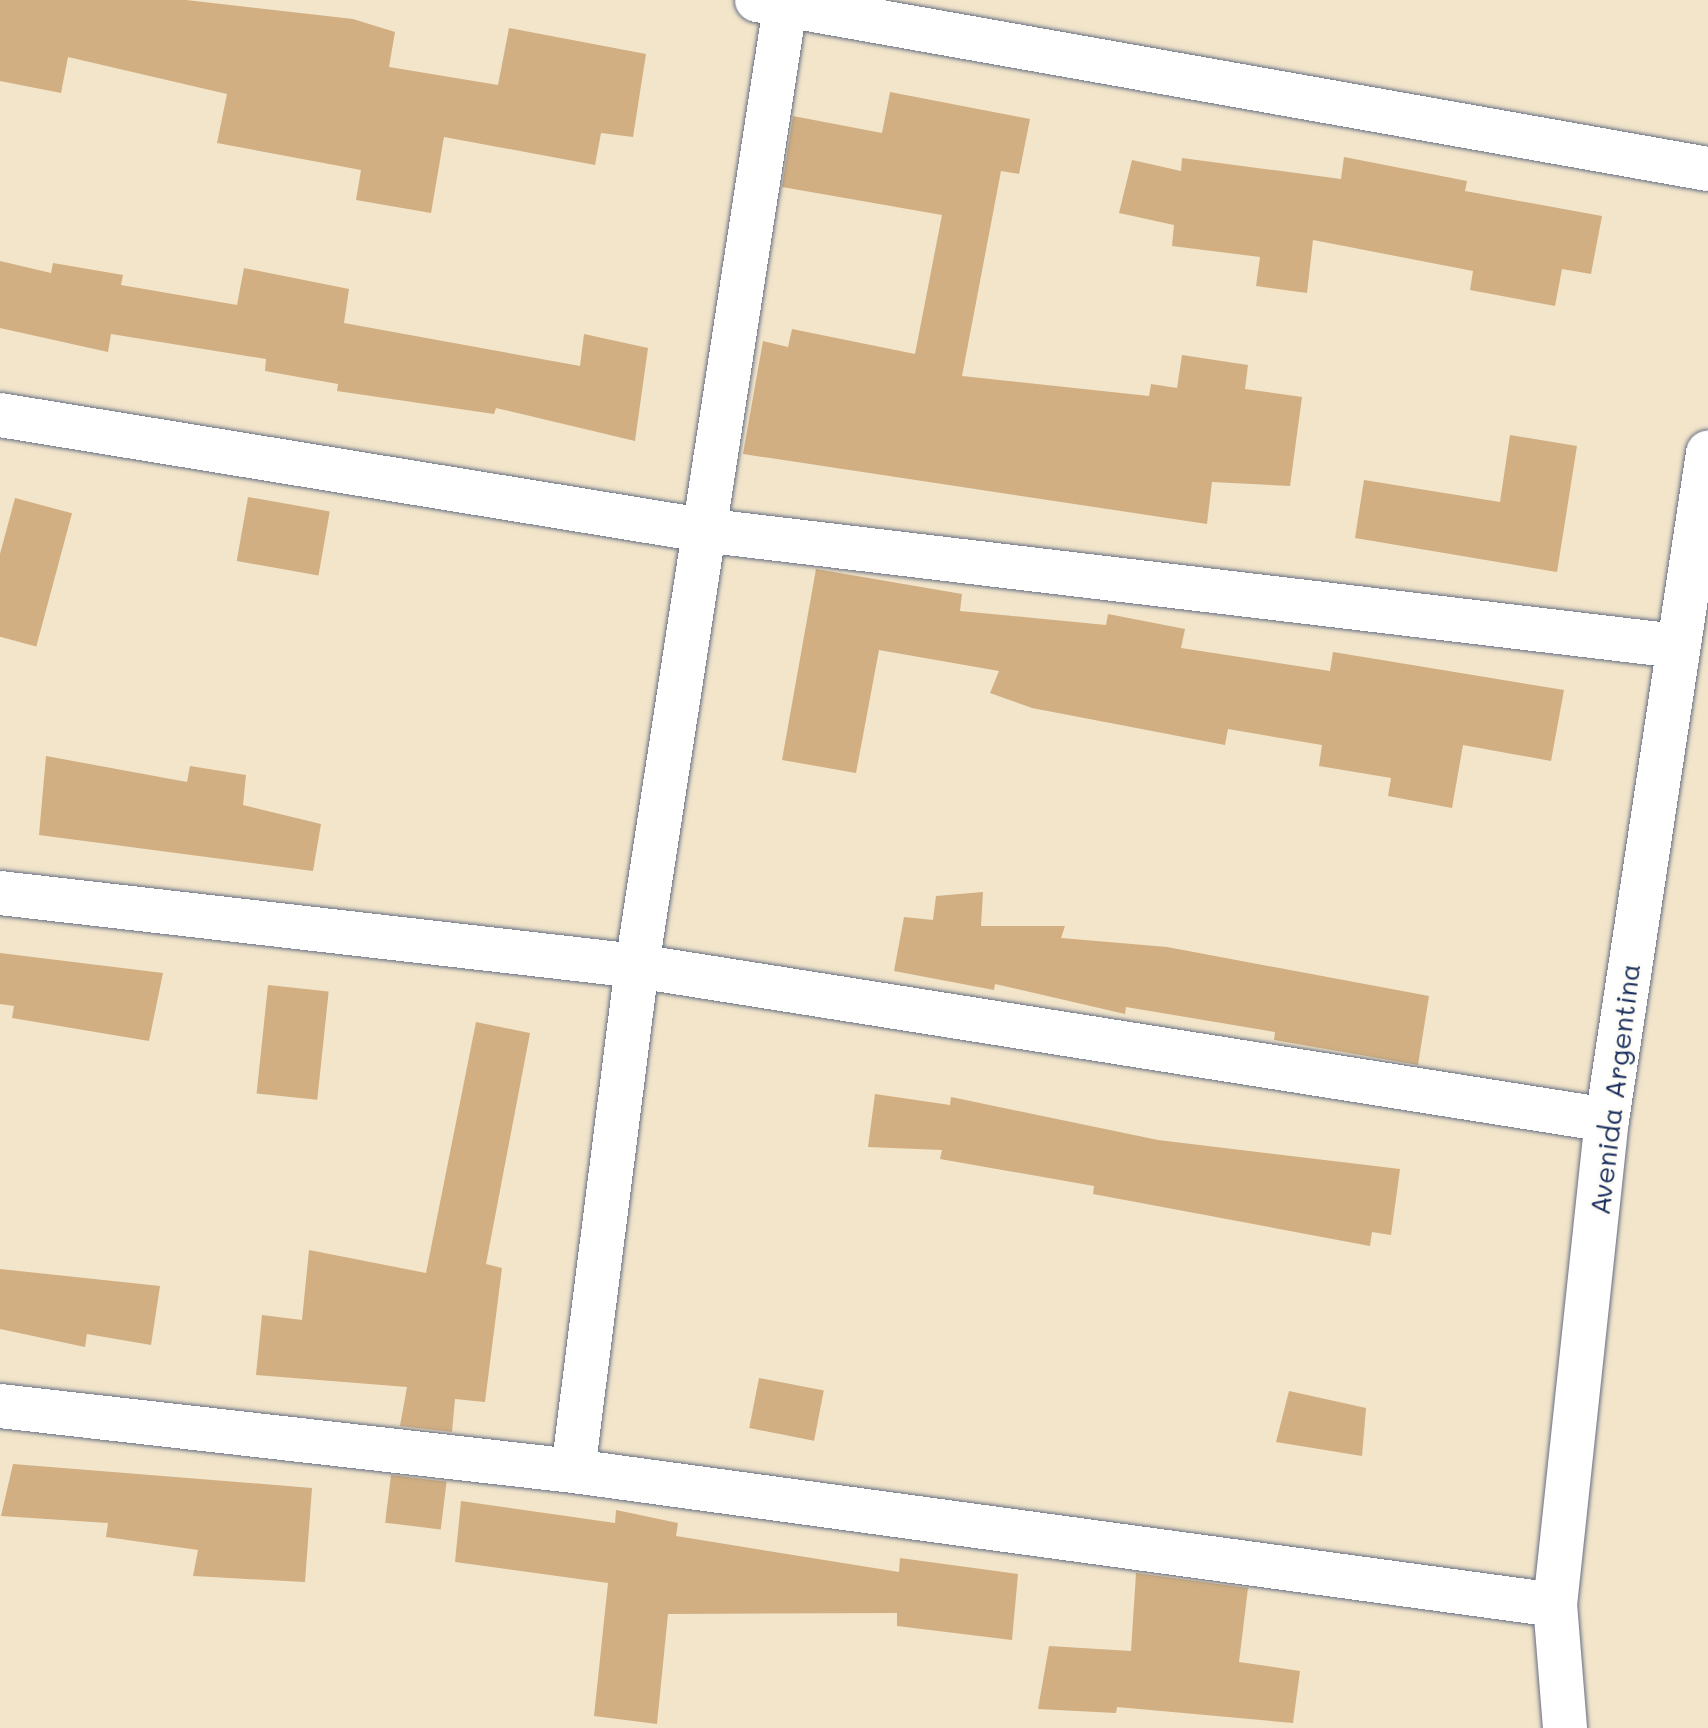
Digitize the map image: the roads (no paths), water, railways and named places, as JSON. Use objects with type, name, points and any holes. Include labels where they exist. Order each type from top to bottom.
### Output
[{"type":"street","points":[[573,1471],[637,966],[776,1],[1708,169]]},
{"type":"street","points":[[0,415],[702,530],[1676,646]]},
{"type":"street","name":"Avenida Argentina","points":[[1565,1728],[1555,1605],[1607,1120],[1676,646],[1708,453]]},
{"type":"street","points":[[0,893],[637,966],[1607,1120]]},
{"type":"street","points":[[0,1406],[573,1471],[1555,1605]]}]
